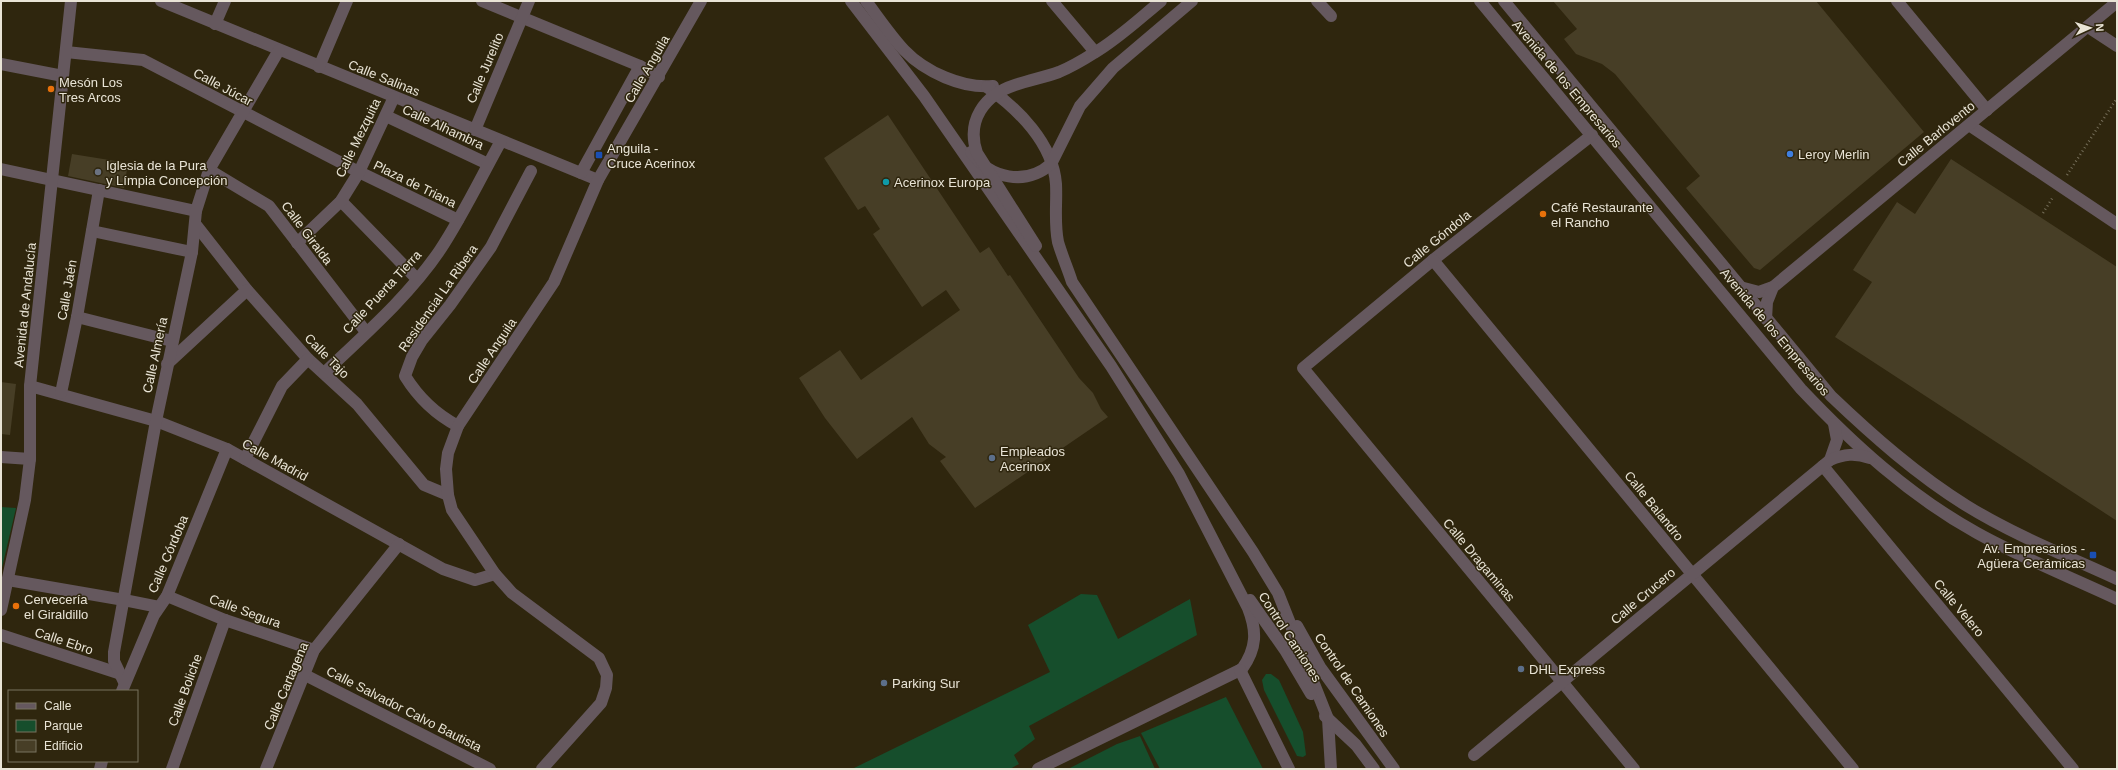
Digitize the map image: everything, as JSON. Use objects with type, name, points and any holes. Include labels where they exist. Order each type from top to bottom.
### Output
[{"type":"street","name":"Avenida de Andalucía","points":[[1,610],[25,500],[30,459],[30,386],[71,1]]},
{"type":"street","name":"Calle Salinas","points":[[161,1],[598,180]]},
{"type":"street","points":[[215,24],[225,1]]},
{"type":"street","points":[[319,67],[347,1]]},
{"type":"street","points":[[482,1],[640,66],[659,77]]},
{"type":"street","name":"Calle Jurelito","points":[[474,130],[529,1]]},
{"type":"street","name":"Calle Anguila","points":[[542,769],[601,703],[606,688],[607,675],[599,658],[512,593],[495,574],[463,529],[452,510],[448,495],[446,469],[448,453],[458,426],[554,282],[598,180],[659,77],[701,1]]},
{"type":"street","points":[[851,1],[970,161],[1111,366],[1179,474],[1248,608],[1254,625],[1254,642],[1250,658],[1241,670],[1038,769]]},
{"type":"street","points":[[866,1],[904,50],[912,58],[930,70],[953,80],[992,90],[1060,72],[1119,36],[1161,1]]},
{"type":"street","points":[[1052,1],[1095,52]]},
{"type":"street","points":[[898,63],[931,94],[974,155],[986,167],[1004,176],[1021,178],[1034,174],[1051,164],[1080,106],[1113,68],[1192,1]]},
{"type":"street","points":[[1318,1],[1331,16]]},
{"type":"street","name":"Avenida de los Empresarios","points":[[1480,1],[1801,389],[1834,424],[1873,460],[1925,500],[1976,532],[2021,556],[2117,599]]},
{"type":"street","name":"Avenida de los Empresarios","points":[[1504,1],[1831,396],[1865,428],[1917,471],[1968,506],[2026,538],[2117,580]]},
{"type":"street","points":[[1897,1],[1987,110]]},
{"type":"street","name":"Calle Barlovento","points":[[1740,287],[1758,292],[1773,287],[2088,27],[2115,2]]},
{"type":"street","points":[[2088,27],[2117,46]]},
{"type":"street","name":"Calle Almería","points":[[121,682],[114,661],[114,652],[167,364],[192,252],[196,225],[196,211],[209,170],[279,50]]},
{"type":"street","name":"Calle Júcar","points":[[66,52],[142,60],[242,113],[359,172]]},
{"type":"street","points":[[1,64],[63,76]]},
{"type":"street","name":"Calle Anguila","points":[[581,173],[640,66]]},
{"type":"street","points":[[992,90],[978,113],[974,125],[974,143],[986,167],[1027,230],[1042,257],[1049,276]]},
{"type":"street","points":[[992,90],[1024,120],[1039,138],[1051,164],[1056,184],[1055,221],[1058,242],[1072,282],[1253,552],[1278,593],[1328,719],[1331,769]]},
{"type":"street","name":"Calle Mezquita","points":[[297,243],[341,201],[359,172],[394,97]]},
{"type":"street","name":"Calle Alhambra","points":[[386,116],[488,164]]},
{"type":"street","points":[[1969,125],[2117,224]]},
{"type":"street","name":"Calle Góndola","points":[[1303,368],[1433,260],[1592,135]]},
{"type":"street","name":"Calle Puerta Tierra","points":[[324,373],[417,279],[439,250],[458,220],[501,141]]},
{"type":"street","points":[[1,169],[196,211]]},
{"type":"street","name":"Calle Giralda","points":[[209,170],[269,206],[366,332]]},
{"type":"street","name":"Residencial La Ribera","points":[[458,426],[444,418],[432,408],[411,386],[405,376],[412,357],[422,340],[450,305],[495,241],[531,171]]},
{"type":"street","name":"Plaza de Triana","points":[[359,172],[458,220]]},
{"type":"street","name":"Calle Jaén","points":[[61,393],[77,317],[99,190]]},
{"type":"street","points":[[341,201],[417,279]]},
{"type":"street","name":"Calle Tajo","points":[[196,225],[247,290],[308,359],[357,404],[424,485],[448,495]]},
{"type":"street","points":[[92,231],[192,252]]},
{"type":"street","name":"Calle Balandro","points":[[1433,260],[1853,769]]},
{"type":"street","points":[[1766,319],[1767,302],[1773,287]]},
{"type":"street","points":[[167,364],[247,290]]},
{"type":"street","points":[[77,317],[172,340]]},
{"type":"street","points":[[245,459],[282,386],[308,359]]},
{"type":"street","name":"Calle Dragaminas","points":[[1303,368],[1634,769]]},
{"type":"street","name":"Calle Madrid","points":[[30,386],[61,393],[156,421],[227,449],[443,569],[474,580],[495,574]]},
{"type":"street","points":[[1827,463],[1837,440],[1834,424]]},
{"type":"street","name":"Calle Córdoba","points":[[121,682],[159,608],[167,596],[227,449]]},
{"type":"street","name":"Calle Crucero","points":[[1474,755],[1827,463],[1851,455],[1873,460]]},
{"type":"street","points":[[1,457],[30,459]]},
{"type":"street","name":"Calle Velero","points":[[1827,463],[2073,769]]},
{"type":"street","name":"Calle Cartagena","points":[[266,769],[314,650],[399,544]]},
{"type":"street","name":"Control Camiones","points":[[1228,570],[1272,631],[1328,719]]},
{"type":"street","points":[[8,580],[124,600],[159,608]]},
{"type":"street","name":"Control de Camiones","points":[[1278,593],[1320,667],[1394,769]]},
{"type":"street","name":"Calle Segura","points":[[167,596],[225,620],[314,650]]},
{"type":"street","name":"Calle Boliche","points":[[172,769],[225,620]]},
{"type":"street","name":"Calle Ebro","points":[[1,635],[121,682]]},
{"type":"street","points":[[1241,670],[1289,769]]},
{"type":"street","name":"Calle Salvador Calvo Bautista","points":[[304,675],[490,769]]},
{"type":"street","points":[[1328,719],[1356,745],[1374,769]]},
{"type":"path","points":[[2043,213],[2117,98]]},
{"type":"green space","points":[[1,507],[16,508],[1,572]]},
{"type":"green space","points":[[1081,594],[1097,595],[1118,639],[1190,599],[1197,635],[1029,726],[1035,739],[1014,755],[1019,764],[1010,769],[852,769],[1050,672],[1028,625]]},
{"type":"green space","points":[[1266,674],[1271,674],[1279,680],[1303,732],[1306,755],[1303,757],[1297,756],[1264,690],[1262,680]]},
{"type":"green space","points":[[1226,697],[1263,769],[1160,769],[1141,733]]},
{"type":"green space","points":[[1140,736],[1155,769],[1068,769],[1117,744]]},
{"type":"building","name":"Leroy Merlin","points":[[1553,1],[1816,1],[1924,132],[1760,270],[1754,268],[1686,188],[1700,176],[1615,74],[1602,64],[1576,54],[1564,39],[1577,29]]},
{"type":"building","points":[[888,115],[980,253],[989,247],[1008,276],[1010,275],[1079,378],[1093,393],[1101,409],[1108,417],[975,508],[940,461],[946,457],[929,444],[912,417],[857,459],[825,418],[799,378],[840,350],[861,380],[960,310],[946,290],[922,307],[873,234],[880,229],[865,206],[858,210],[824,158]]},
{"type":"building","name":"Iglesia de la Pura y Límpia Concepción","points":[[72,154],[128,163],[124,188],[68,176]]},
{"type":"building","points":[[1951,159],[2117,267],[2117,521],[1835,337],[1872,282],[1853,270],[1897,202],[1915,214]]},
{"type":"building","points":[[1,382],[16,384],[10,435],[1,434]]},
{"type":"place","name":"Mesón Los Tres Arcos","points":[[51,89]]},
{"type":"place","name":"Leroy Merlin","points":[[1790,154]]},
{"type":"place","name":"Anguila - Cruce Acerinox","points":[[599,155]]},
{"type":"place","name":"Iglesia de la Pura y Límpia Concepción","points":[[98,172]]},
{"type":"place","name":"Acerinox Europa","points":[[886,182]]},
{"type":"place","name":"Café Restaurante el Rancho","points":[[1543,214]]},
{"type":"place","name":"Empleados Acerinox","points":[[992,458]]},
{"type":"place","name":"Av. Empresarios - Agüera Cerámicas","points":[[2093,555]]},
{"type":"place","name":"Cervecería el Giraldillo","points":[[16,606]]},
{"type":"place","name":"DHL Express","points":[[1521,669]]},
{"type":"place","name":"Parking Sur","points":[[884,683]]}]
